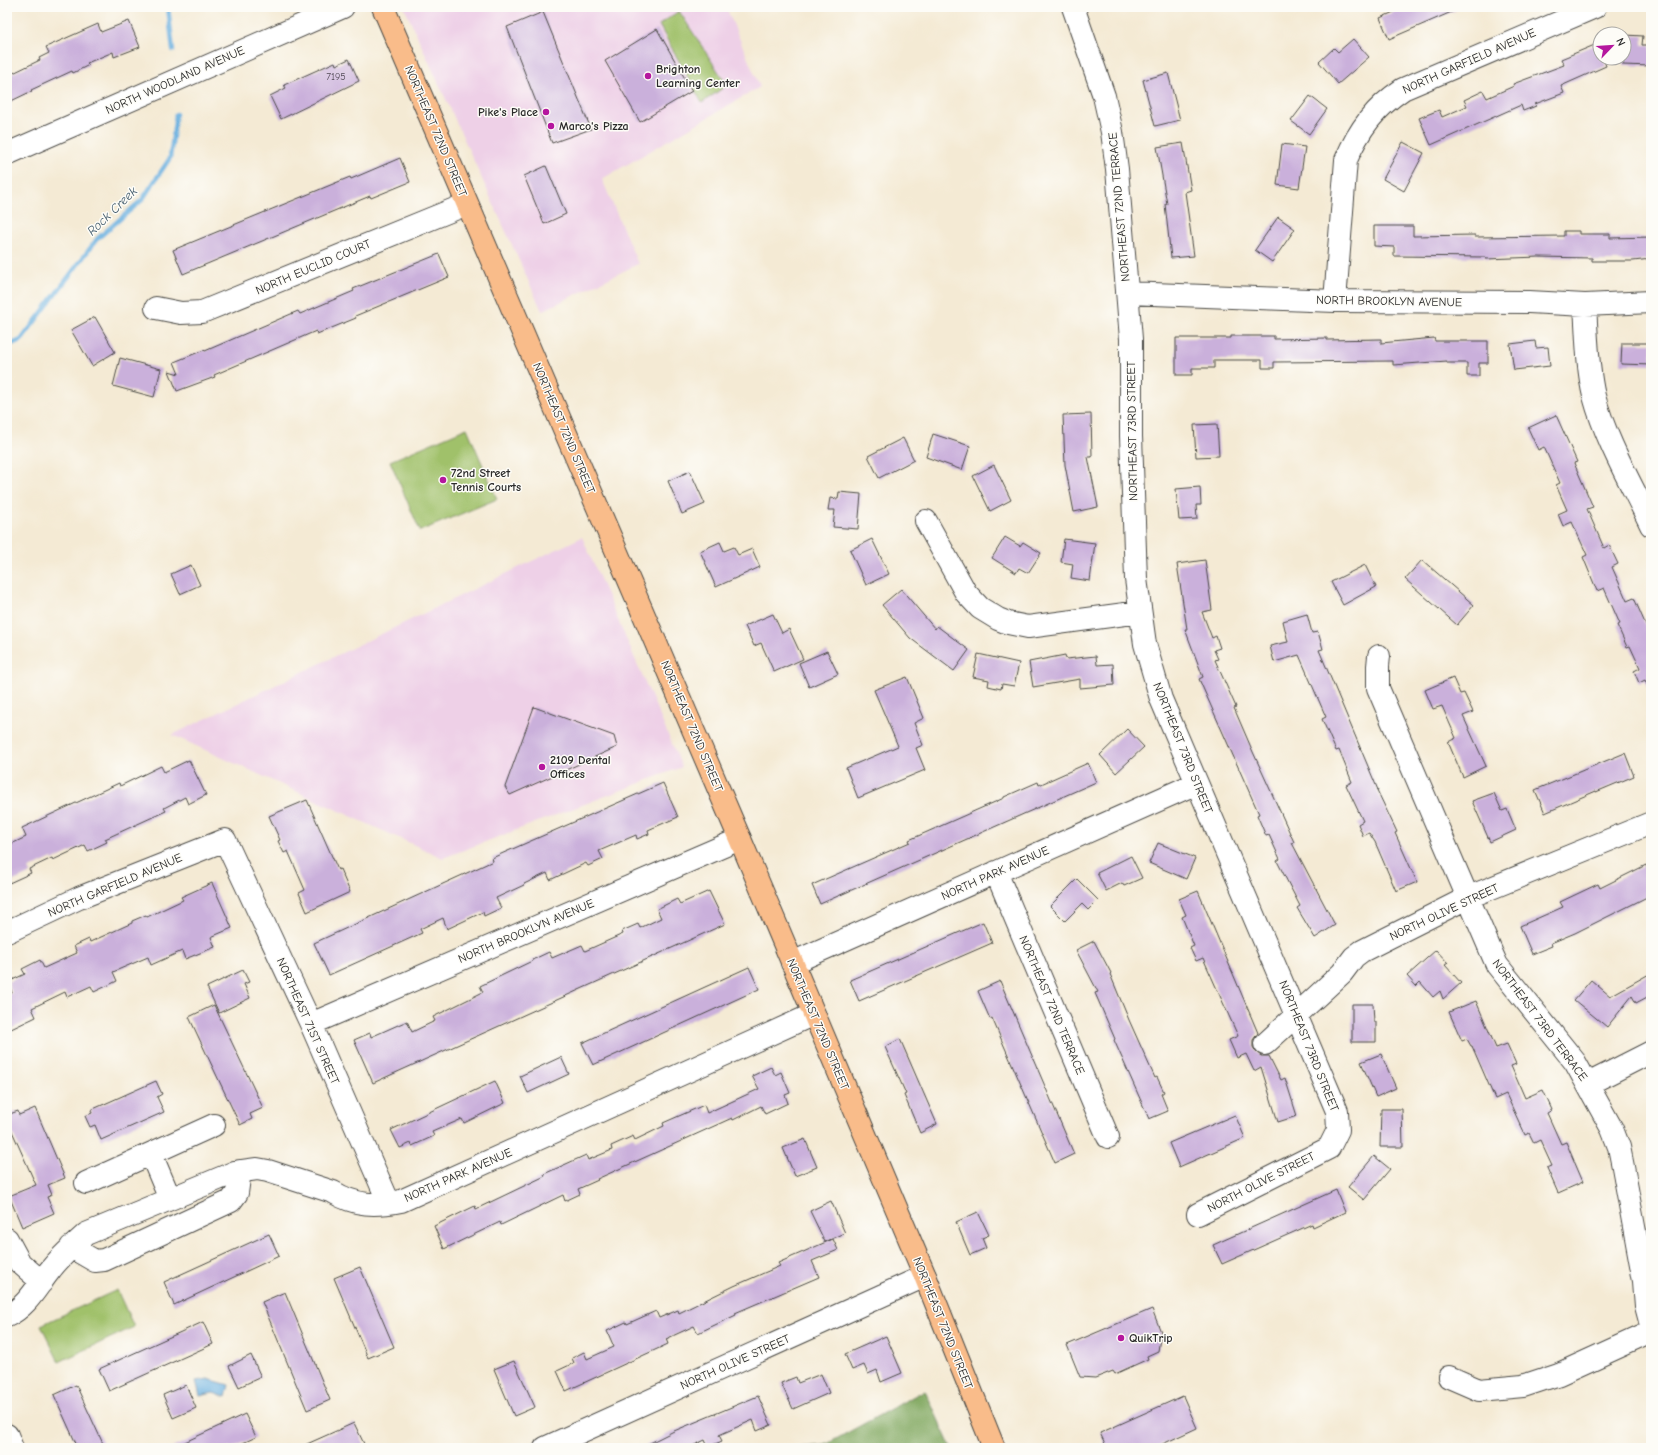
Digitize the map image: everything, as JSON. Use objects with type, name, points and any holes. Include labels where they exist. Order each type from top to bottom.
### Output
[{"type":"main road","name":"NORTHEAST 72ND STREET","points":[[383,7],[740,839],[925,1276],[994,1448]]},
{"type":"street","name":"NORTH WOODLAND AVENUE","points":[[7,154],[343,7]]},
{"type":"street","name":"NORTHEAST 72ND TERRACE","points":[[1073,7],[1104,96],[1112,132],[1117,169],[1127,293]]},
{"type":"street","name":"NORTH GARFIELD AVENUE","points":[[1335,301],[1346,160],[1355,139],[1368,120],[1384,103],[1403,89],[1595,7]]},
{"type":"street","name":"NORTH EUCLID COURT","points":[[156,308],[181,313],[202,312],[467,204]]},
{"type":"street","name":"NORTH BROOKLYN AVENUE","points":[[1127,293],[1335,301],[1529,302],[1585,304],[1651,302]]},
{"type":"street","name":"NORTHEAST 73RD STREET","points":[[1127,293],[1131,339],[1131,436],[1136,579],[1146,644],[1161,699],[1337,1111],[1338,1130]]},
{"type":"street","points":[[1585,304],[1590,370],[1594,395],[1601,419],[1651,526]]},
{"type":"street","points":[[926,521],[966,593],[980,608],[998,620],[1008,624],[1028,628],[1140,612]]},
{"type":"street","name":"NORTHEAST 73RD TERRACE","points":[[1379,656],[1378,688],[1497,965],[1575,1062],[1612,1129],[1619,1147],[1647,1280],[1646,1306],[1651,1325]]},
{"type":"street","name":"NORTH PARK AVENUE","points":[[792,963],[1197,783]]},
{"type":"street","name":"NORTH OLIVE STREET","points":[[1265,1044],[1342,973],[1351,960],[1362,951],[1469,897],[1651,823]]},
{"type":"street","name":"NORTH BROOKLYN AVENUE","points":[[311,1024],[740,839]]},
{"type":"street","name":"NORTH GARFIELD AVENUE","points":[[7,932],[80,898],[225,840]]},
{"type":"street","name":"NORTHEAST 71ST STREET","points":[[225,840],[311,1024],[388,1203]]},
{"type":"street","name":"NORTHEAST 72ND TERRACE","points":[[996,872],[1108,1137]]},
{"type":"street","name":"NORTH PARK AVENUE","points":[[7,1316],[18,1309],[33,1294],[51,1268],[86,1234],[240,1171],[257,1169],[268,1171],[333,1192],[361,1204],[372,1205],[388,1203],[410,1197],[814,1014]]},
{"type":"street","points":[[1588,1084],[1651,1052]]},
{"type":"street","points":[[86,1183],[214,1125]]},
{"type":"street","name":"NORTH OLIVE STREET","points":[[1198,1214],[1329,1148],[1338,1130]]},
{"type":"street","points":[[151,1154],[170,1199]]},
{"type":"street","points":[[71,1247],[95,1261],[104,1260],[231,1201],[237,1193],[240,1171]]},
{"type":"street","points":[[10,1251],[20,1263],[42,1282]]},
{"type":"street","name":"NORTH OLIVE STREET","points":[[545,1448],[925,1276]]},
{"type":"street","points":[[1449,1377],[1479,1390],[1523,1386],[1559,1374],[1651,1332]]},
{"type":"street","points":[[7,1435],[12,1448]]},
{"type":"shaded area","points":[[404,7],[726,7],[760,87],[602,179],[638,264],[542,311]]},
{"type":"shaded area","points":[[582,537],[682,767],[443,858],[172,735]]},
{"type":"green space","points":[[679,11],[727,85],[702,103],[659,25]]},
{"type":"green space","name":"72nd Street Tennis Courts","points":[[467,428],[497,499],[420,531],[390,461]]},
{"type":"green space","points":[[117,1290],[134,1327],[59,1362],[41,1325]]},
{"type":"green space","points":[[925,1390],[951,1448],[794,1448],[825,1445]]},
{"type":"water","points":[[208,1379],[229,1385],[226,1397],[213,1393],[200,1396],[196,1381]]},
{"type":"building","points":[[1405,7],[1463,7],[1389,39],[1380,18]]},
{"type":"building","points":[[543,12],[591,129],[552,143],[507,27]]},
{"type":"building","points":[[129,21],[140,47],[114,57],[113,52],[87,63],[89,65],[73,73],[72,71],[7,103],[7,76],[40,60],[39,58],[49,53],[46,47],[98,24],[101,32]]},
{"type":"building","name":"Brighton Learning Center","points":[[657,29],[692,91],[640,122],[605,61]]},
{"type":"building","points":[[1632,35],[1643,36],[1642,45],[1651,45],[1651,66],[1632,65]]},
{"type":"building","points":[[1353,39],[1369,57],[1338,84],[1319,62],[1334,48],[1338,52]]},
{"type":"building","points":[[1592,46],[1592,66],[1606,66],[1561,86],[1564,93],[1535,104],[1536,106],[1523,111],[1521,105],[1431,145],[1419,118],[1439,110],[1442,117],[1467,106],[1464,100],[1483,91],[1487,98],[1514,86],[1513,84],[1564,65],[1561,59]]},
{"type":"building","points":[[349,59],[359,81],[281,119],[270,96],[286,88],[284,85],[335,62],[336,65]]},
{"type":"building","points":[[1168,73],[1180,120],[1155,126],[1143,80]]},
{"type":"building","points":[[1310,96],[1327,109],[1309,134],[1291,121]]},
{"type":"building","points":[[1403,142],[1424,153],[1404,191],[1383,179]]},
{"type":"building","points":[[1183,143],[1191,190],[1185,192],[1194,256],[1171,258],[1165,204],[1167,204],[1157,147]]},
{"type":"building","points":[[1282,144],[1305,147],[1299,188],[1277,185]]},
{"type":"building","points":[[400,158],[410,182],[371,198],[370,196],[183,274],[173,250]]},
{"type":"building","points":[[546,166],[566,214],[544,224],[524,176]]},
{"type":"building","points":[[1278,217],[1295,229],[1272,262],[1255,250]]},
{"type":"building","points":[[1374,226],[1413,226],[1413,236],[1564,236],[1564,231],[1579,231],[1579,234],[1610,234],[1610,238],[1651,237],[1651,259],[1633,261],[1592,261],[1592,258],[1539,257],[1486,259],[1486,257],[1394,256],[1394,247],[1374,246]]},
{"type":"building","points":[[439,254],[449,277],[355,316],[356,318],[317,334],[316,331],[214,375],[215,377],[177,391],[169,371],[179,374],[174,362],[204,350],[205,351],[298,311],[300,314],[354,291],[353,289]]},
{"type":"building","points":[[95,317],[115,352],[92,366],[71,330]]},
{"type":"building","points":[[1231,336],[1274,336],[1274,339],[1381,339],[1381,343],[1434,338],[1435,341],[1488,341],[1488,363],[1479,363],[1479,376],[1467,376],[1467,363],[1447,363],[1447,361],[1393,365],[1393,361],[1274,362],[1274,368],[1262,368],[1262,360],[1214,360],[1214,368],[1192,368],[1192,375],[1176,375],[1176,338],[1231,338]]},
{"type":"building","points":[[1535,341],[1536,348],[1548,347],[1550,366],[1514,370],[1510,344]]},
{"type":"building","points":[[1622,343],[1651,343],[1651,365],[1621,364]]},
{"type":"building","points":[[120,358],[161,369],[154,397],[113,386]]},
{"type":"building","points":[[1091,414],[1092,457],[1088,457],[1098,507],[1074,512],[1065,465],[1063,415]]},
{"type":"building","points":[[1556,415],[1577,462],[1574,463],[1593,507],[1587,509],[1604,548],[1609,545],[1618,564],[1612,567],[1627,601],[1634,598],[1651,637],[1651,693],[1645,680],[1639,683],[1634,671],[1640,668],[1630,646],[1627,647],[1617,625],[1620,624],[1604,588],[1597,591],[1583,557],[1587,555],[1572,522],[1563,526],[1558,514],[1567,510],[1556,485],[1560,483],[1544,447],[1538,450],[1528,428]]},
{"type":"building","points":[[1217,424],[1219,456],[1196,457],[1194,425]]},
{"type":"building","points":[[933,434],[970,446],[962,470],[926,457]]},
{"type":"building","points":[[903,438],[914,460],[879,478],[868,456]]},
{"type":"building","points":[[994,465],[1011,500],[990,511],[973,476]]},
{"type":"building","points":[[690,471],[705,504],[682,514],[668,481]]},
{"type":"building","points":[[1200,487],[1201,505],[1196,505],[1197,519],[1179,520],[1176,489]]},
{"type":"building","points":[[839,492],[861,494],[858,529],[833,527],[835,510],[828,510],[830,498],[838,499]]},
{"type":"building","points":[[1005,537],[1020,546],[1023,542],[1041,553],[1028,573],[1019,568],[1016,573],[992,558]]},
{"type":"building","points":[[872,539],[889,574],[866,585],[850,550]]},
{"type":"building","points":[[1064,539],[1095,543],[1090,581],[1071,578],[1073,564],[1061,562]]},
{"type":"building","points":[[720,542],[724,551],[734,547],[738,555],[752,549],[760,567],[716,587],[700,551]]},
{"type":"building","points":[[1205,560],[1212,610],[1202,612],[1212,638],[1216,636],[1220,648],[1214,650],[1218,659],[1215,660],[1236,707],[1234,708],[1253,752],[1294,842],[1292,843],[1335,925],[1315,938],[1297,908],[1300,906],[1277,861],[1280,859],[1269,835],[1266,836],[1257,815],[1259,814],[1199,679],[1203,677],[1185,629],[1187,629],[1177,564]]},
{"type":"building","points":[[1422,560],[1474,605],[1457,625],[1405,579]]},
{"type":"building","points":[[191,565],[200,585],[180,594],[171,574]]},
{"type":"building","points":[[1365,565],[1376,587],[1343,605],[1331,582]]},
{"type":"building","points":[[901,589],[935,629],[937,626],[969,650],[954,671],[910,638],[882,605]]},
{"type":"building","points":[[773,614],[782,633],[789,629],[803,659],[774,672],[761,643],[754,646],[745,626]]},
{"type":"building","points":[[1307,614],[1312,633],[1318,632],[1323,649],[1319,650],[1417,882],[1396,891],[1375,842],[1369,833],[1363,836],[1358,824],[1363,821],[1346,785],[1352,782],[1339,750],[1336,751],[1322,719],[1326,717],[1299,655],[1274,662],[1270,646],[1288,642],[1283,621]]},
{"type":"building","points":[[827,651],[838,674],[809,687],[799,663]]},
{"type":"building","points":[[978,654],[1019,663],[1014,686],[1002,684],[1001,689],[988,686],[989,680],[973,677]]},
{"type":"building","points":[[1065,655],[1066,659],[1096,656],[1097,665],[1113,664],[1114,685],[1080,688],[1080,679],[1033,687],[1029,662]]},
{"type":"building","points":[[907,677],[924,718],[914,723],[923,745],[916,748],[925,770],[858,798],[846,768],[898,746],[874,690]]},
{"type":"building","points":[[1453,678],[1460,694],[1464,693],[1473,712],[1463,716],[1486,766],[1463,777],[1448,742],[1456,738],[1442,706],[1433,709],[1425,690]]},
{"type":"building","name":"2109 Dental Offices","points":[[534,707],[614,736],[617,747],[510,795],[505,787]]},
{"type":"building","points":[[1127,729],[1144,747],[1116,773],[1100,755]]},
{"type":"building","points":[[1625,753],[1634,776],[1545,813],[1535,790]]},
{"type":"building","points":[[189,760],[206,795],[188,804],[185,797],[164,808],[166,811],[105,839],[107,842],[88,851],[85,845],[53,860],[52,858],[29,869],[31,873],[7,884],[7,846],[26,837],[22,828],[119,783],[120,786],[161,766],[164,772]]},
{"type":"building","points":[[1088,763],[1096,782],[820,904],[812,885],[910,842],[909,840],[1004,797],[1038,782],[1039,785]]},
{"type":"building","points":[[663,783],[678,817],[648,830],[649,834],[637,839],[636,835],[599,851],[603,859],[588,866],[586,863],[550,880],[547,873],[524,884],[496,898],[501,908],[484,916],[483,912],[447,929],[443,918],[420,929],[422,933],[329,975],[314,943],[493,861],[492,858]]},
{"type":"building","points":[[1494,793],[1502,811],[1507,809],[1516,830],[1490,842],[1472,801]]},
{"type":"building","points":[[307,800],[338,870],[340,869],[350,892],[307,912],[299,893],[305,890],[288,851],[284,853],[278,841],[280,840],[269,816]]},
{"type":"building","points":[[1158,843],[1195,858],[1186,879],[1149,863]]},
{"type":"building","points":[[1131,856],[1142,878],[1124,886],[1122,883],[1106,891],[1097,873]]},
{"type":"building","points":[[1646,865],[1651,875],[1651,895],[1575,933],[1551,943],[1552,946],[1532,954],[1520,926],[1563,907],[1560,902],[1598,884],[1600,888]]},
{"type":"building","points":[[1077,879],[1098,900],[1088,910],[1082,904],[1065,921],[1050,906]]},
{"type":"building","points":[[212,883],[232,928],[211,937],[215,947],[185,959],[182,951],[151,965],[148,957],[113,972],[117,981],[94,992],[91,986],[67,997],[65,992],[32,1008],[36,1017],[7,1031],[7,995],[12,993],[8,982],[25,974],[22,969],[40,960],[44,968],[77,953],[74,946],[89,939],[90,942],[146,915],[147,917],[183,900],[181,897]]},
{"type":"building","points":[[709,891],[725,924],[373,1083],[354,1040],[370,1033],[371,1037],[407,1021],[412,1032],[435,1021],[433,1017],[483,992],[480,986],[532,960],[549,952],[552,958],[582,945],[585,951],[623,934],[622,931],[638,924],[640,928],[661,918],[657,909],[677,899],[680,904]]},
{"type":"building","points":[[1198,891],[1258,1033],[1253,1040],[1253,1047],[1261,1056],[1269,1056],[1281,1080],[1285,1078],[1297,1116],[1278,1122],[1261,1067],[1254,1071],[1246,1054],[1237,1058],[1229,1040],[1238,1036],[1203,958],[1196,961],[1190,948],[1194,946],[1182,917],[1186,915],[1179,899]]},
{"type":"building","points":[[983,922],[992,943],[859,1001],[850,980]]},
{"type":"building","points":[[1094,941],[1111,973],[1110,974],[1129,1020],[1155,1078],[1157,1077],[1164,1092],[1161,1094],[1168,1111],[1149,1119],[1095,993],[1098,992],[1076,950]]},
{"type":"building","points":[[1436,950],[1448,963],[1445,965],[1461,983],[1443,999],[1440,991],[1433,997],[1420,982],[1416,986],[1407,976]]},
{"type":"building","points":[[749,967],[759,989],[593,1065],[582,1043]]},
{"type":"building","points":[[243,970],[249,982],[244,984],[250,998],[219,1013],[207,987]]},
{"type":"building","points":[[1651,973],[1651,995],[1636,1003],[1632,996],[1607,1027],[1574,1000],[1591,980],[1610,996]]},
{"type":"building","points":[[1000,981],[1074,1154],[1055,1163],[992,1018],[990,1019],[978,991]]},
{"type":"building","points":[[1476,1001],[1496,1048],[1507,1044],[1516,1064],[1511,1066],[1525,1098],[1543,1090],[1552,1110],[1547,1113],[1561,1144],[1566,1142],[1583,1182],[1558,1193],[1547,1168],[1552,1166],[1540,1140],[1534,1143],[1529,1133],[1525,1135],[1506,1094],[1495,1099],[1472,1046],[1467,1039],[1462,1041],[1449,1012]]},
{"type":"building","points":[[1352,1004],[1373,1004],[1374,1022],[1376,1022],[1376,1042],[1352,1042]]},
{"type":"building","points":[[214,1005],[263,1108],[250,1114],[252,1119],[240,1125],[189,1017]]},
{"type":"building","points":[[900,1039],[937,1124],[920,1133],[904,1095],[906,1094],[885,1047]]},
{"type":"building","points":[[1381,1054],[1396,1088],[1376,1097],[1361,1062]]},
{"type":"building","points":[[561,1057],[569,1074],[528,1093],[520,1076]]},
{"type":"building","points":[[771,1067],[775,1075],[781,1072],[790,1093],[785,1095],[788,1103],[765,1114],[761,1106],[733,1120],[732,1118],[597,1179],[598,1180],[578,1189],[580,1194],[565,1201],[563,1195],[501,1225],[500,1222],[444,1249],[434,1226],[475,1206],[476,1209],[545,1176],[544,1174],[586,1155],[588,1160],[612,1150],[611,1146],[633,1136],[635,1140],[664,1126],[663,1123],[704,1105],[707,1113],[759,1089],[752,1076]]},
{"type":"building","points":[[156,1081],[162,1094],[157,1097],[164,1112],[101,1140],[95,1125],[90,1127],[85,1116],[92,1113],[91,1110]]},
{"type":"building","points":[[495,1081],[505,1103],[464,1123],[462,1119],[432,1132],[434,1136],[412,1146],[411,1143],[400,1148],[391,1130]]},
{"type":"building","points":[[35,1108],[65,1178],[48,1185],[52,1195],[47,1197],[54,1213],[22,1227],[9,1196],[36,1185],[7,1120],[7,1115],[18,1111],[19,1115]]},
{"type":"building","points":[[1381,1109],[1402,1109],[1403,1147],[1380,1147]]},
{"type":"building","points":[[1235,1115],[1245,1138],[1179,1167],[1169,1143]]},
{"type":"building","points":[[805,1139],[817,1167],[795,1176],[783,1148]]},
{"type":"building","points":[[1374,1156],[1390,1169],[1364,1200],[1348,1187]]},
{"type":"building","points":[[1336,1190],[1345,1212],[1313,1227],[1312,1224],[1222,1264],[1213,1245]]},
{"type":"building","points":[[831,1201],[845,1233],[825,1242],[810,1211]]},
{"type":"building","points":[[978,1212],[989,1235],[982,1238],[986,1248],[970,1255],[956,1222]]},
{"type":"building","points":[[269,1234],[279,1256],[174,1305],[164,1282]]},
{"type":"building","points":[[833,1239],[838,1250],[812,1261],[819,1277],[735,1313],[736,1315],[698,1333],[694,1326],[666,1339],[668,1344],[566,1391],[557,1371],[574,1363],[572,1358],[584,1352],[587,1359],[614,1347],[607,1331],[656,1311],[659,1318],[678,1310],[679,1313],[734,1286],[780,1266],[778,1263]]},
{"type":"building","points":[[360,1267],[394,1347],[368,1358],[334,1278]]},
{"type":"building","points":[[285,1292],[330,1400],[307,1410],[262,1302]]},
{"type":"building","name":"QuikTrip","points":[[1152,1309],[1161,1332],[1158,1351],[1147,1356],[1148,1359],[1115,1374],[1113,1371],[1095,1378],[1080,1377],[1067,1345]]},
{"type":"building","points":[[203,1322],[213,1344],[109,1391],[99,1369]]},
{"type":"building","points":[[886,1336],[902,1373],[881,1382],[877,1370],[868,1374],[864,1365],[852,1370],[845,1354]]},
{"type":"building","points":[[251,1355],[261,1377],[239,1387],[229,1366]]},
{"type":"building","points":[[514,1361],[535,1407],[514,1416],[494,1369]]},
{"type":"building","points":[[821,1374],[829,1393],[793,1409],[781,1383],[796,1377],[798,1383]]},
{"type":"building","points":[[76,1385],[105,1448],[78,1448],[54,1395]]},
{"type":"building","points":[[186,1385],[196,1408],[173,1418],[163,1395]]},
{"type":"building","points":[[758,1396],[771,1425],[757,1431],[753,1420],[719,1435],[722,1441],[708,1447],[705,1440],[688,1448],[640,1448],[674,1431]]},
{"type":"building","points":[[1183,1396],[1197,1428],[1154,1448],[1107,1448],[1100,1433]]},
{"type":"building","points":[[245,1414],[256,1437],[232,1448],[172,1448]]},
{"type":"building","points":[[354,1423],[366,1448],[298,1448]]},
{"type":"waterway","name":"Rock Creek","points":[[168,7],[173,50]]},
{"type":"waterway","name":"Rock Creek","points":[[7,346],[21,340],[97,239],[142,200],[170,158],[176,114]]},
{"type":"place","name":"Brighton Learning Center","points":[[648,76]]},
{"type":"place","name":"Pike's Place","points":[[546,112]]},
{"type":"place","name":"Marco's Pizza","points":[[551,126]]},
{"type":"place","name":"72nd Street Tennis Courts","points":[[443,480]]},
{"type":"place","name":"2109 Dental Offices","points":[[542,767]]},
{"type":"place","name":"QuikTrip","points":[[1121,1338]]}]
